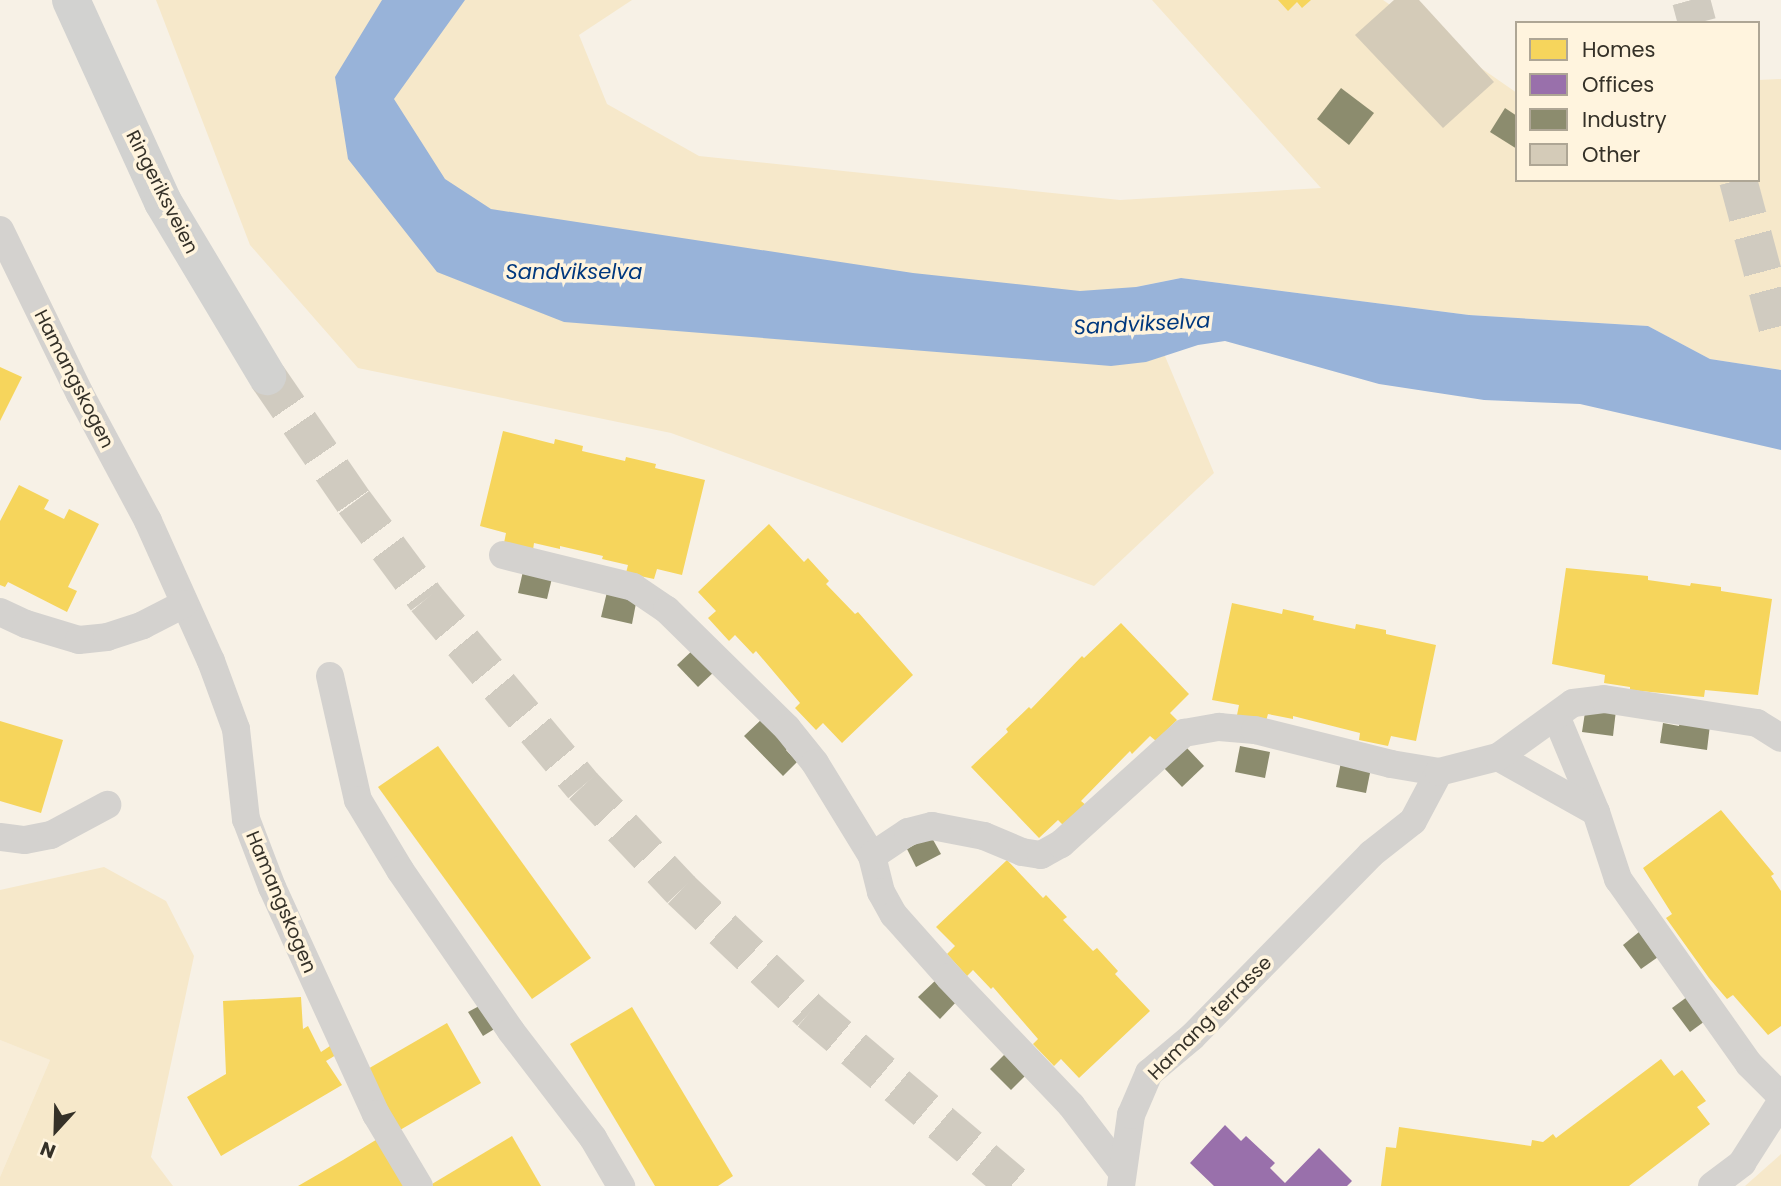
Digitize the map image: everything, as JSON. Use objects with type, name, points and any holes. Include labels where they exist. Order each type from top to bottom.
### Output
[{"type":"main road","name":"Ringeriksveien","points":[[71,0],[163,201],[267,376]]},
{"type":"street","name":"Hamangskogen","points":[[0,230],[80,394],[148,521],[211,661],[236,729],[246,819],[272,887],[371,1104],[419,1186]]},
{"type":"street","points":[[503,555],[633,587],[667,610],[788,728],[815,763],[872,856],[881,892],[894,915],[949,978],[1071,1105],[1122,1179]]},
{"type":"street","points":[[0,612],[26,624],[79,640],[119,633],[184,604]]},
{"type":"street","points":[[330,676],[358,800],[407,881],[511,1031],[593,1138],[621,1186]]},
{"type":"street","points":[[872,856],[908,832],[932,826],[984,836],[1022,852],[1041,855],[1061,844],[1184,733],[1219,727],[1255,730],[1391,764],[1439,772],[1497,757],[1573,702],[1604,699],[1757,723],[1781,738]]},
{"type":"street","points":[[1556,716],[1596,812],[1618,878],[1749,1064],[1781,1096]]},
{"type":"street","points":[[1497,757],[1596,812]]},
{"type":"street","name":"Hamang terrasse","points":[[1122,1179],[1131,1115],[1149,1073],[1192,1037],[1371,854],[1413,821],[1439,772]]},
{"type":"street","points":[[0,837],[25,840],[51,835],[107,805]]},
{"type":"street","points":[[1712,1186],[1742,1163],[1781,1102]]},
{"type":"shaded area","points":[[156,0],[632,0],[579,35],[607,104],[699,156],[1120,200],[1321,188],[1152,0],[1383,0],[1515,92],[1515,182],[1760,182],[1760,80],[1781,79],[1781,370],[1710,359],[1648,326],[1469,315],[1181,278],[1136,287],[1214,473],[1094,586],[671,433],[358,368],[250,245]]},
{"type":"shaded area","points":[[104,867],[166,901],[194,956],[151,1157],[173,1186],[0,1186],[0,1177],[50,1060],[0,1040],[0,890]]},
{"type":"shaded area","points":[[0,1040],[50,1060],[0,1177]]},
{"type":"shaded area","points":[[1781,1154],[1781,1186],[1745,1186]]},
{"type":"water","name":"Sandvikselva","points":[[382,0],[465,0],[394,99],[445,179],[491,209],[913,273],[1080,291],[1136,287],[1181,278],[1469,315],[1648,326],[1710,359],[1781,370],[1781,450],[1580,404],[1484,400],[1379,384],[1225,341],[1198,345],[1146,362],[1111,366],[564,322],[437,272],[348,159],[335,77]]},
{"type":"building: Homes","points":[[1278,0],[1311,0],[1302,8],[1297,2],[1288,11]]},
{"type":"building: Homes","points":[[0,367],[22,377],[0,421]]},
{"type":"building: Homes","points":[[503,431],[554,444],[555,439],[583,446],[582,451],[625,461],[626,457],[656,464],[655,468],[705,480],[682,575],[657,569],[654,579],[626,573],[628,565],[602,559],[603,556],[560,546],[560,549],[534,543],[533,550],[504,543],[506,533],[480,526]]},
{"type":"building: Homes","points":[[19,485],[49,500],[44,509],[64,519],[69,509],[99,524],[68,587],[77,591],[67,612],[8,582],[5,587],[0,585],[0,521]]},
{"type":"building: Homes","points":[[769,524],[804,562],[808,558],[829,581],[826,584],[855,614],[858,612],[913,675],[842,743],[823,723],[816,730],[795,708],[800,703],[756,651],[753,654],[735,635],[729,641],[708,618],[716,611],[698,592]]},
{"type":"building: Homes","points":[[1566,568],[1648,576],[1648,580],[1721,587],[1721,591],[1772,599],[1758,695],[1705,690],[1704,697],[1630,690],[1630,687],[1604,683],[1605,675],[1552,664]]},
{"type":"building: Homes","points":[[1232,603],[1282,614],[1283,609],[1314,616],[1313,620],[1355,629],[1356,624],[1386,630],[1386,634],[1436,645],[1416,741],[1391,736],[1388,746],[1359,740],[1360,733],[1293,716],[1293,719],[1268,714],[1266,721],[1237,715],[1239,705],[1212,700]]},
{"type":"building: Homes","points":[[1121,623],[1189,694],[1170,713],[1177,720],[1156,741],[1150,736],[1132,754],[1130,751],[1081,801],[1087,806],[1065,827],[1058,820],[1039,838],[971,767],[1008,732],[1006,729],[1029,707],[1031,709],[1082,656],[1084,658]]},
{"type":"building: Homes","points":[[0,721],[63,740],[41,813],[0,801]]},
{"type":"building: Homes","points":[[438,746],[591,958],[532,999],[378,787]]},
{"type":"building: Homes","points":[[1721,810],[1774,874],[1771,876],[1781,891],[1781,1026],[1768,1035],[1733,995],[1727,999],[1709,978],[1666,918],[1672,914],[1643,868]]},
{"type":"building: Homes","points":[[1007,860],[1043,898],[1046,895],[1067,917],[1063,920],[1093,951],[1097,948],[1118,971],[1115,974],[1150,1011],[1079,1078],[1061,1059],[1054,1066],[1033,1044],[1038,1039],[993,987],[991,989],[973,970],[967,976],[947,954],[955,946],[936,927]]},
{"type":"building: Homes","points":[[301,997],[303,1029],[308,1026],[321,1052],[330,1046],[336,1055],[326,1061],[342,1085],[221,1156],[187,1097],[226,1074],[223,1001]]},
{"type":"building: Homes","points":[[632,1007],[733,1176],[718,1186],[655,1186],[570,1044]]},
{"type":"building: Homes","points":[[447,1023],[481,1083],[400,1130],[366,1070]]},
{"type":"building: Homes","points":[[1661,1059],[1674,1076],[1682,1070],[1706,1101],[1697,1107],[1710,1124],[1629,1186],[1381,1186],[1386,1147],[1396,1148],[1399,1127],[1531,1146],[1532,1140],[1543,1142],[1553,1134],[1556,1138]]},
{"type":"building: Homes","points":[[384,1135],[414,1186],[298,1186],[343,1160]]},
{"type":"building: Homes","points":[[512,1136],[541,1186],[433,1186],[432,1184]]},
{"type":"building: Offices","points":[[1225,1125],[1241,1141],[1246,1136],[1275,1163],[1270,1168],[1285,1183],[1319,1148],[1352,1181],[1347,1186],[1214,1186],[1190,1163]]},
{"type":"building: Industry","points":[[1341,88],[1374,113],[1349,145],[1317,119]]},
{"type":"building: Industry","points":[[1505,108],[1515,115],[1515,148],[1490,132]]},
{"type":"building: Industry","points":[[524,567],[553,574],[547,599],[518,593]]},
{"type":"building: Industry","points":[[607,592],[637,598],[632,624],[601,617]]},
{"type":"building: Industry","points":[[696,647],[717,669],[698,687],[677,665]]},
{"type":"building: Industry","points":[[1586,706],[1616,710],[1613,736],[1582,732]]},
{"type":"building: Industry","points":[[763,718],[790,746],[786,750],[797,762],[783,776],[744,736]]},
{"type":"building: Industry","points":[[1680,720],[1710,725],[1707,750],[1660,743],[1663,723],[1679,726]]},
{"type":"building: Industry","points":[[1240,746],[1270,752],[1265,778],[1235,772]]},
{"type":"building: Industry","points":[[1186,747],[1204,766],[1182,787],[1164,768]]},
{"type":"building: Industry","points":[[1341,762],[1371,768],[1366,793],[1336,787]]},
{"type":"building: Industry","points":[[931,836],[941,854],[916,867],[907,849]]},
{"type":"building: Industry","points":[[1639,932],[1658,957],[1641,969],[1623,945]]},
{"type":"building: Industry","points":[[937,979],[958,1000],[940,1019],[918,997]]},
{"type":"building: Industry","points":[[1687,997],[1705,1021],[1690,1032],[1672,1008]]},
{"type":"building: Industry","points":[[481,1005],[496,1028],[483,1036],[468,1012]]},
{"type":"building: Industry","points":[[1008,1051],[1029,1072],[1011,1090],[990,1069]]},
{"type":"building: Other","points":[[1394,0],[1419,0],[1494,82],[1443,128],[1355,35]]},
{"type":"tunnel","points":[[1691,0],[1696,21]]},
{"type":"tunnel","points":[[1739,182],[1781,341]]},
{"type":"tunnel","points":[[267,376],[354,502],[426,599],[583,786],[681,890],[810,1012],[1015,1186]]}]
